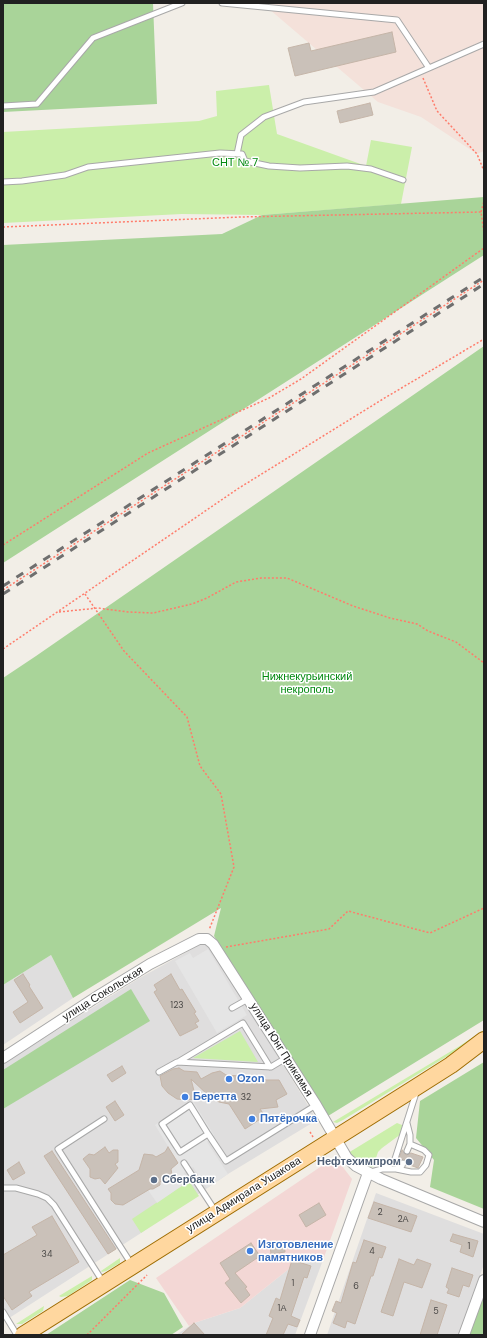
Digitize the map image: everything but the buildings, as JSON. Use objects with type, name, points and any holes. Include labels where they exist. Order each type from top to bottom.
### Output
[{"type":"main road","name":"улица Адмирала Ушакова","points":[[23,1335],[451,1065],[484,1040]]},
{"type":"main road","points":[[451,1065],[484,1046]]},
{"type":"street","name":"улица Сокольская","points":[[3,1058],[150,964],[199,939],[207,939]]},
{"type":"street","name":"улица Юнг Прикамья","points":[[207,939],[216,949],[316,1105],[346,1158],[368,1173],[484,1222]]},
{"type":"street","points":[[310,1335],[368,1173]]},
{"type":"street","points":[[464,1335],[484,1280]]},
{"type":"lane","points":[[3,106],[37,104],[94,38],[182,3]]},
{"type":"lane","points":[[222,3],[397,20],[429,68]]},
{"type":"lane","points":[[237,154],[241,135],[264,117],[304,102],[374,92],[484,44]]},
{"type":"lane","points":[[3,182],[65,175],[88,167],[220,153],[242,154],[245,161],[269,166],[300,168],[346,166],[371,169],[403,180]]},
{"type":"lane","points":[[232,1008],[248,999]]},
{"type":"lane","points":[[159,1072],[243,1023],[270,1067]]},
{"type":"lane","points":[[177,1062],[270,1067],[286,1058]]},
{"type":"lane","points":[[368,1173],[382,1169],[394,1162],[418,1086]]},
{"type":"lane","points":[[208,1134],[180,1152],[162,1124],[190,1105],[226,1161],[316,1105]]},
{"type":"lane","points":[[104,1119],[58,1149],[132,1266]]},
{"type":"lane","points":[[407,1123],[410,1135],[410,1144],[407,1151]]},
{"type":"lane","points":[[382,1169],[420,1172],[426,1165],[429,1155],[424,1150],[410,1144]]},
{"type":"lane","points":[[184,1163],[217,1212]]},
{"type":"lane","points":[[396,1169],[402,1166],[403,1163]]},
{"type":"lane","points":[[3,1188],[16,1188],[47,1198],[54,1205],[104,1284]]},
{"type":"lane","points":[[3,1312],[17,1335]]},
{"type":"path","points":[[429,68],[422,77],[437,111],[477,154],[484,172]]},
{"type":"path","points":[[484,201],[481,212],[484,233]]},
{"type":"path","points":[[3,227],[240,217],[481,212]]},
{"type":"path","points":[[3,545],[148,453],[269,398],[301,379],[484,248]]},
{"type":"path","points":[[3,590],[484,280]]},
{"type":"path","points":[[3,649],[240,488],[383,398],[484,338]]},
{"type":"path","points":[[57,612],[95,608],[153,613],[192,604],[207,598],[236,582],[261,578],[287,578],[353,606],[390,618],[417,624],[428,631],[456,642],[484,663]]},
{"type":"path","points":[[85,594],[124,651],[187,717],[200,766],[221,794],[234,867],[213,917],[207,939]]},
{"type":"path","points":[[216,949],[329,929],[348,911],[430,933],[484,908]]},
{"type":"path","points":[[310,1132],[315,1141]]},
{"type":"path","points":[[87,1335],[147,1275]]},
{"type":"shaded area","points":[[262,3],[484,3],[484,151],[477,154],[421,117],[378,102]]},
{"type":"shaded area","points":[[203,943],[212,949],[317,1120],[228,1174],[141,1233],[3,1322],[3,1064],[138,979]]},
{"type":"shaded area","points":[[208,949],[247,1015],[217,1033],[175,961],[190,953],[193,958]]},
{"type":"shaded area","points":[[51,955],[73,998],[3,1045],[3,985]]},
{"type":"shaded area","points":[[193,1101],[214,1135],[207,1142],[228,1174],[207,1188],[193,1167],[184,1173],[189,1181],[157,1203],[148,1190],[160,1185],[160,1182],[166,1177],[172,1175],[171,1169],[178,1163],[155,1125]]},
{"type":"shaded area","points":[[335,1157],[352,1179],[323,1260],[305,1256],[240,1308],[189,1326],[156,1278]]},
{"type":"shaded area","points":[[376,1193],[484,1234],[484,1264],[459,1335],[327,1335]]},
{"type":"shaded area","points":[[305,1256],[323,1260],[295,1335],[176,1335],[194,1323],[240,1308]]},
{"type":"green space","points":[[3,3],[153,3],[157,104],[3,112]]},
{"type":"green space","name":"СНТ № 7","points":[[269,85],[277,134],[366,166],[371,140],[412,147],[401,204],[262,215],[182,214],[3,223],[3,132],[199,121],[217,116],[216,91]]},
{"type":"green space","points":[[484,197],[484,255],[3,563],[3,245],[222,234],[262,215]]},
{"type":"green space","name":"Нижнекурьинский некрополь","points":[[484,346],[484,1020],[328,1116],[214,936],[221,908],[73,998],[51,955],[3,985],[3,678]]},
{"type":"green space","points":[[131,989],[150,1021],[3,1109],[3,1070]]},
{"type":"green space","points":[[484,1030],[484,1033],[459,1049],[343,1120],[337,1123],[333,1122],[458,1047]]},
{"type":"green space","points":[[240,1031],[258,1062],[193,1058]]},
{"type":"green space","points":[[484,1062],[484,1209],[430,1187],[434,1160],[416,1138],[420,1101]]},
{"type":"green space","points":[[397,1123],[403,1127],[401,1134],[378,1152],[373,1167],[369,1168],[351,1158],[348,1153]]},
{"type":"green space","points":[[189,1181],[199,1196],[141,1233],[132,1219]]},
{"type":"green space","points":[[120,1258],[120,1263],[106,1271],[101,1271]]},
{"type":"green space","points":[[92,1276],[92,1280],[68,1296],[59,1296]]},
{"type":"green space","points":[[130,1280],[164,1293],[183,1327],[171,1335],[46,1335]]},
{"type":"green space","points":[[484,1292],[484,1335],[469,1335]]},
{"type":"green space","points":[[44,1306],[43,1311],[22,1324],[16,1324]]},
{"type":"railway","points":[[3,586],[484,277]]},
{"type":"railway","points":[[3,594],[484,284]]},
{"type":"place","name":"Ozon","points":[[229,1079]]},
{"type":"place","name":"Беретта","points":[[185,1097]]},
{"type":"place","name":"Пятёрочка","points":[[252,1119]]},
{"type":"place","name":"Нефтехимпром","points":[[409,1162]]},
{"type":"place","name":"Сбербанк","points":[[154,1180]]},
{"type":"place","name":"Изготовление памятников","points":[[250,1251]]}]
